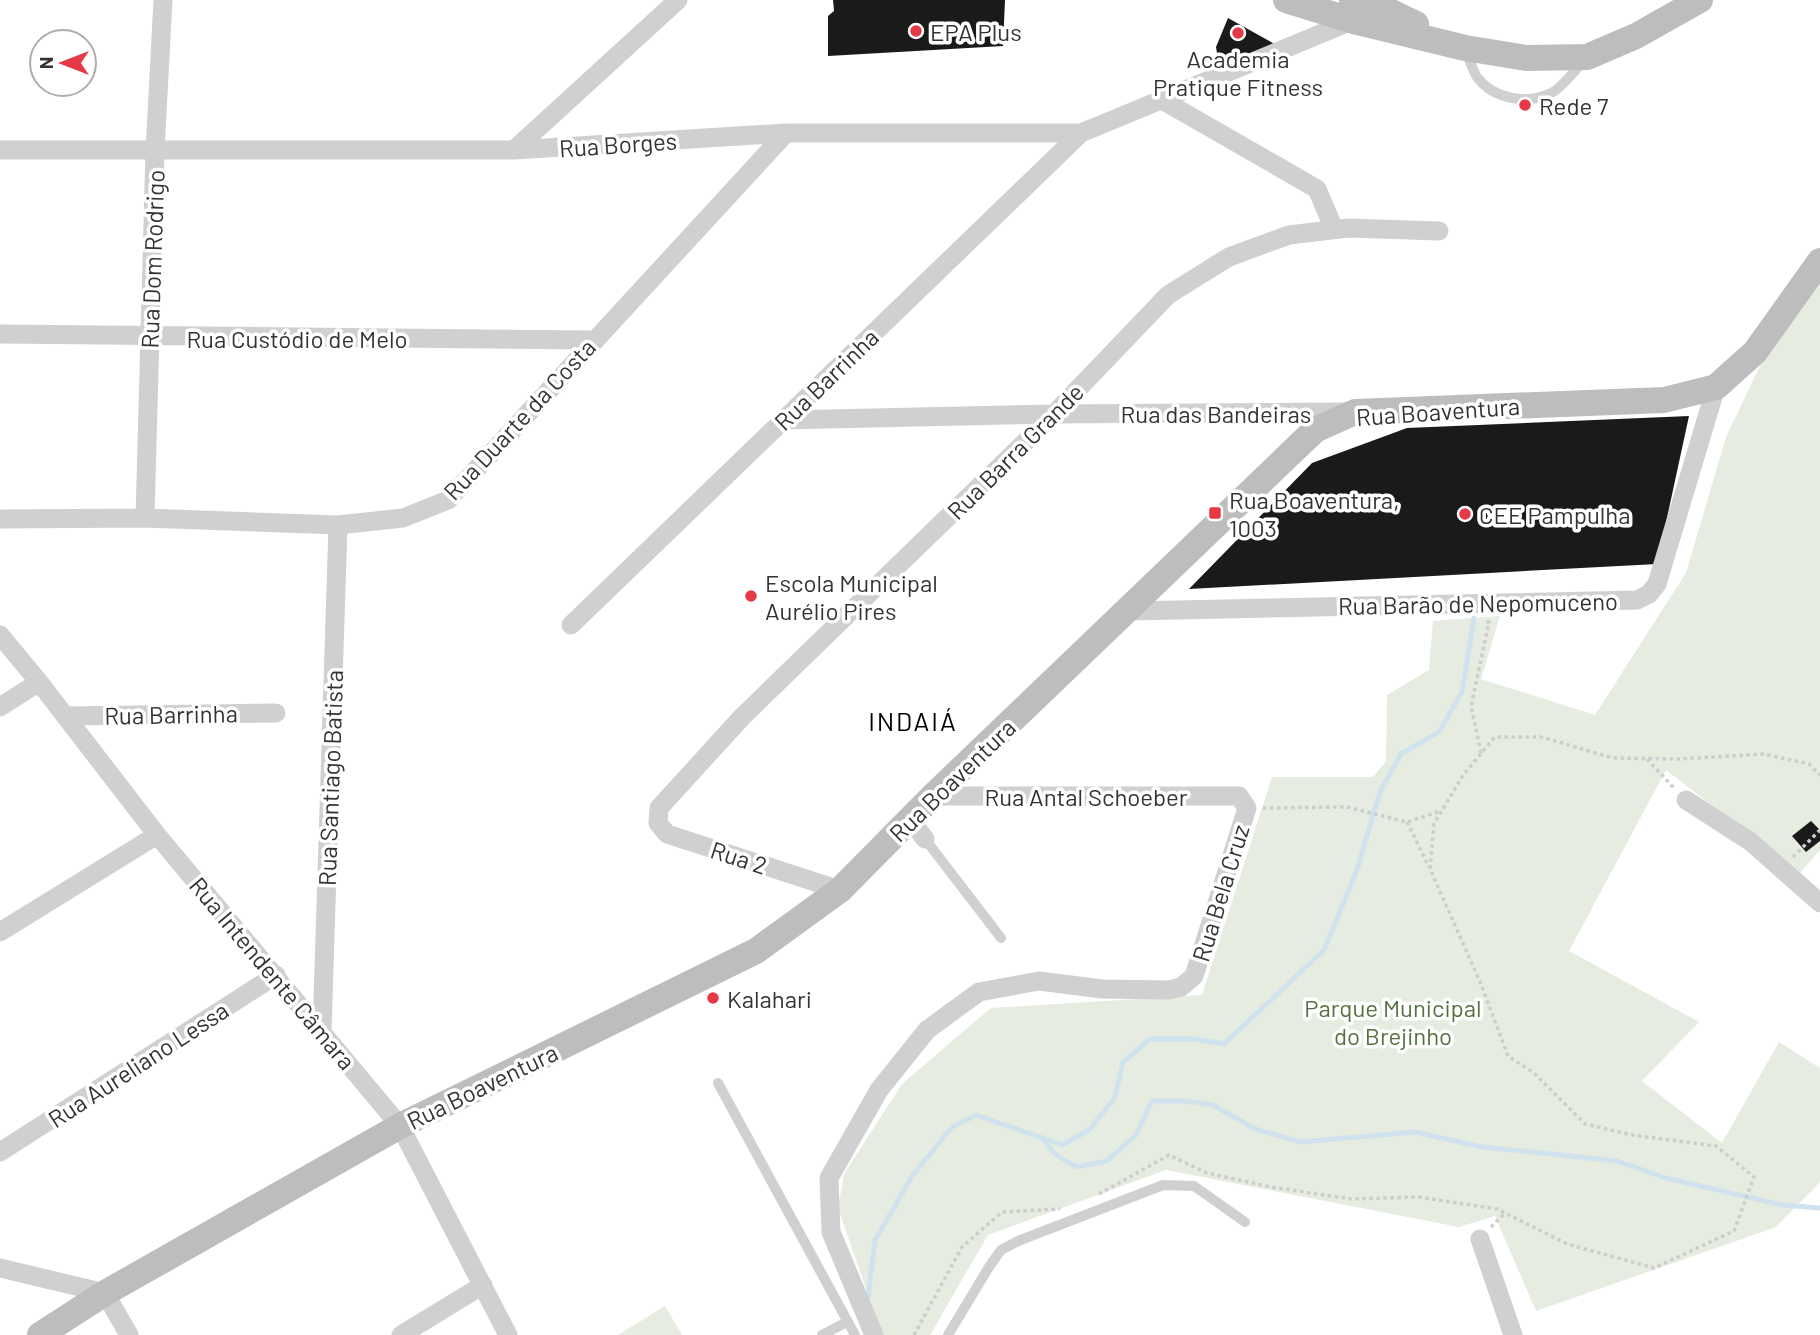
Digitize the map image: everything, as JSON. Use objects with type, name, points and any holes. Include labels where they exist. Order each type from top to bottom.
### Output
[{"type":"street","name":"Rua Dom Rodrigo","points":[[145,518],[155,151],[163,0]]},
{"type":"street","points":[[514,150],[678,0]]},
{"type":"street","points":[[1286,0],[1353,10],[1465,48],[1525,58],[1587,57],[1636,36],[1700,0]]},
{"type":"street","points":[[1081,133],[1162,100],[1353,10],[1383,8],[1465,48]]},
{"type":"street","points":[[1162,100],[1317,190],[1335,229]]},
{"type":"street","name":"Rua Borges","points":[[0,150],[514,150],[786,133],[1081,133]]},
{"type":"street","name":"Rua Duarte da Costa","points":[[0,519],[145,518],[338,525],[402,518],[448,500],[786,133]]},
{"type":"street","name":"Rua Barrinha","points":[[571,625],[1081,133]]},
{"type":"street","name":"Rua Barra Grande","points":[[659,808],[742,718],[1054,414],[1168,295],[1229,257],[1289,234],[1335,229],[1396,228],[1439,231]]},
{"type":"street","name":"Rua Boaventura","points":[[40,1335],[105,1293],[400,1126],[756,951],[918,829],[933,796],[1315,430],[1355,412],[1664,400],[1716,387],[1755,352],[1820,261]]},
{"type":"street","name":"Rua Custódio de Melo","points":[[0,334],[593,340]]},
{"type":"street","name":"Rua Barão de Nepomuceno","points":[[1129,611],[1637,600],[1649,594],[1657,584],[1716,387]]},
{"type":"street","name":"Rua das Bandeiras","points":[[783,420],[1054,414],[1355,412]]},
{"type":"street","name":"Rua Santiago Batista","points":[[322,1031],[338,525]]},
{"type":"street","name":"Rua Intendente Câmara","points":[[0,635],[40,682],[157,835],[400,1126],[509,1335]]},
{"type":"street","points":[[0,707],[40,682]]},
{"type":"street","name":"Rua Barrinha","points":[[65,716],[276,713]]},
{"type":"street","name":"Rua Antal Schoeber","points":[[933,796],[1243,802]]},
{"type":"street","points":[[1686,800],[1751,842],[1820,903]]},
{"type":"street","name":"Rua Bela Cruz","points":[[874,1335],[831,1232],[829,1178],[879,1090],[927,1030],[979,992],[1039,981],[1102,989],[1169,990],[1181,987],[1194,976],[1243,802]]},
{"type":"street","name":"Rua 2","points":[[659,808],[658,824],[667,834],[840,890]]},
{"type":"street","points":[[0,932],[157,835]]},
{"type":"street","name":"Rua Aureliano Lessa","points":[[0,1152],[276,975]]},
{"type":"street","points":[[1480,1239],[1511,1335]]},
{"type":"street","points":[[0,1268],[105,1293],[129,1335]]},
{"type":"street","points":[[401,1335],[483,1285]]},
{"type":"lane","points":[[1465,48],[1476,76],[1487,88],[1506,98],[1531,99],[1553,93],[1587,57]]},
{"type":"lane","points":[[918,829],[1001,938]]},
{"type":"lane","points":[[718,1083],[855,1335]]},
{"type":"lane","points":[[948,1335],[1001,1250],[1163,1185],[1194,1186],[1245,1222]]},
{"type":"lane","points":[[822,1335],[846,1322]]},
{"type":"path","points":[[1481,753],[1471,706],[1489,622],[1485,622]]},
{"type":"path","points":[[1430,869],[1434,824],[1463,775],[1495,737],[1541,737],[1613,758],[1764,754],[1809,764],[1820,775]]},
{"type":"path","points":[[1647,759],[1686,800]]},
{"type":"path","points":[[1243,802],[1347,807],[1407,822],[1442,810]]},
{"type":"path","points":[[1093,1197],[1169,1155],[1207,1173],[1271,1187],[1351,1199],[1419,1197],[1497,1209],[1567,1244],[1654,1268],[1734,1231],[1754,1177],[1716,1146],[1632,1135],[1585,1124],[1534,1073],[1508,1056],[1481,984],[1407,822]]},
{"type":"path","points":[[1782,869],[1820,830]]},
{"type":"path","points":[[914,1335],[962,1247],[1002,1212],[1070,1209]]},
{"type":"green space","name":"Parque Municipal do Brejinho","points":[[1820,283],[1820,850],[1800,873],[1666,770],[1569,951],[1699,1022],[1642,1081],[1722,1143],[1779,1042],[1820,1068],[1820,1182],[1776,1227],[1536,1311],[1495,1216],[1459,1227],[1166,1170],[988,1235],[930,1335],[882,1335],[838,1208],[844,1174],[902,1084],[991,1008],[1202,995],[1272,777],[1373,777],[1386,761],[1387,695],[1429,670],[1433,621],[1500,616],[1481,679],[1595,715],[1686,573],[1726,437],[1761,364]]},
{"type":"green space","points":[[665,1306],[682,1335],[618,1335]]},
{"type":"building","name":"EPA Plus","points":[[833,0],[1005,0],[1003,46],[828,56],[828,16],[834,11]]},
{"type":"building","name":"Academia Pratique Fitness","points":[[1228,18],[1280,47],[1220,71],[1216,47]]},
{"type":"building","name":"CEE Pampulha","points":[[1689,416],[1657,564],[1189,589],[1312,463],[1407,428]]},
{"type":"building","points":[[1811,821],[1820,830],[1820,841],[1806,852],[1792,836]]},
{"type":"waterway","points":[[868,1297],[875,1240],[913,1175],[952,1127],[976,1115],[1063,1145],[1090,1129],[1115,1097],[1123,1062],[1150,1039],[1194,1039],[1224,1044],[1324,950],[1357,870],[1380,792],[1401,754],[1439,732],[1462,692],[1474,618]]},
{"type":"waterway","points":[[1043,1139],[1054,1153],[1076,1167],[1107,1161],[1136,1135],[1152,1101],[1186,1101],[1213,1105],[1255,1129],[1301,1142],[1415,1132],[1482,1147],[1617,1161],[1666,1178],[1782,1205],[1820,1208]]},
{"type":"place","name":"EPA Plus","points":[[916,31]]},
{"type":"place","name":"Academia Pratique Fitness","points":[[1238,33]]},
{"type":"place","name":"Rede 7","points":[[1525,105]]},
{"type":"place","name":"Rua Boaventura, 1003","points":[[1215,513]]},
{"type":"place","name":"CEE Pampulha","points":[[1465,514]]},
{"type":"place","name":"Escola Municipal Aurélio Pires","points":[[751,596]]},
{"type":"place","name":"Kalahari","points":[[713,998]]},
{"type":"district","name":"INDAIÁ","points":[[913,720]]}]
